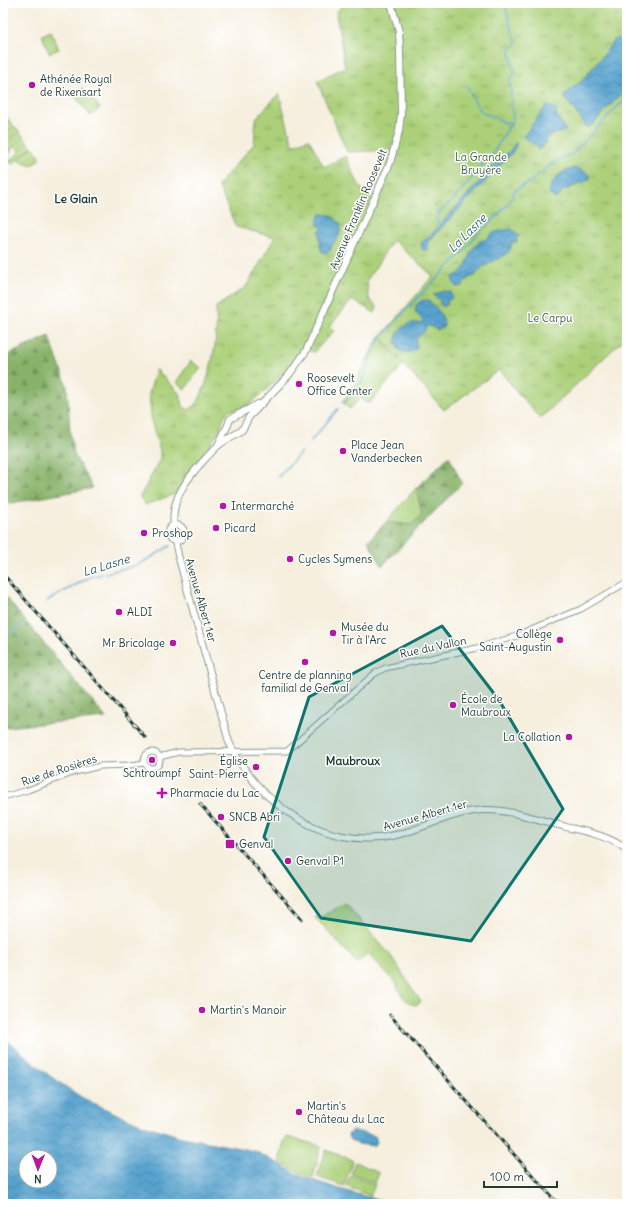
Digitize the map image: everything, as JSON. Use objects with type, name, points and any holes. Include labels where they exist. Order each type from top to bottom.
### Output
[{"type":"main road","name":"Avenue Franklin Roosevelt","points":[[245,423],[262,402],[289,375],[306,351],[339,280],[392,156],[399,131],[401,114],[399,32],[391,3]]},
{"type":"main road","name":"Avenue Franklin Roosevelt","points":[[236,416],[262,402]]},
{"type":"main road","points":[[174,524],[177,498],[182,489],[200,464],[217,446],[242,430],[245,423],[240,416],[230,419],[217,446]]},
{"type":"main road","points":[[228,425],[230,429],[237,432]]},
{"type":"main road","points":[[174,524],[182,527],[184,533],[182,538],[175,541],[169,538],[167,532],[169,527],[174,524]]},
{"type":"main road","name":"Avenue Albert 1er","points":[[175,541],[234,752],[251,778],[263,791],[300,820],[330,833],[348,837],[380,838],[401,834],[458,814],[497,810],[592,833],[607,838],[627,850]]},
{"type":"street","name":"Rue du Vallon","points":[[234,752],[287,751],[334,711],[373,674],[385,668],[477,648],[517,636],[581,609],[627,582]]},
{"type":"street","points":[[149,752],[157,754],[159,757],[159,764],[154,767],[149,767],[144,763],[146,755],[149,752]]},
{"type":"street","points":[[159,757],[179,752],[234,752]]},
{"type":"street","name":"Rue de Rosières","points":[[3,797],[28,790],[75,772],[100,766],[144,763]]},
{"type":"highlighted area","points":[[442,626],[499,700],[563,809],[471,941],[321,918],[264,837],[309,697]]},
{"type":"green space","name":"La Grande Bruyère","points":[[344,3],[627,3],[627,336],[540,419],[499,370],[444,410],[386,345],[381,336],[433,276],[393,240],[367,280],[369,299],[377,307],[375,313],[352,300],[329,327],[334,331],[314,352],[303,348],[282,376],[251,403],[240,409],[231,410],[224,416],[221,429],[175,494],[145,505],[140,497],[160,459],[160,451],[152,424],[149,394],[156,369],[180,394],[183,406],[188,410],[194,406],[204,388],[214,353],[216,335],[216,307],[246,287],[275,237],[236,227],[218,185],[254,144],[256,118],[279,94],[293,145],[309,139],[324,167],[346,156],[363,191],[373,200],[393,150],[347,152],[317,81],[345,67],[336,13]]},
{"type":"green space","points":[[51,31],[59,49],[49,53],[42,35]]},
{"type":"green space","points":[[83,88],[100,108],[91,116],[74,96]]},
{"type":"green space","points":[[3,113],[32,147],[12,164],[9,161],[20,152],[15,146],[9,154],[10,156],[7,158],[3,153],[3,147],[11,140],[6,135],[3,137]]},
{"type":"green space","points":[[33,147],[41,158],[31,166],[20,162],[18,159]]},
{"type":"green space","points":[[381,335],[386,345],[404,364],[369,404],[360,398],[350,409],[342,402],[355,385],[364,364]]},
{"type":"green space","points":[[49,336],[67,386],[70,432],[74,455],[93,488],[6,504],[3,506],[3,357]]},
{"type":"green space","points":[[191,361],[201,368],[185,389],[176,382]]},
{"type":"green space","points":[[449,456],[462,483],[382,566],[368,541],[386,522],[412,525],[422,514],[416,488]]},
{"type":"green space","points":[[416,488],[422,515],[412,526],[386,522]]},
{"type":"green space","points":[[3,594],[106,718],[3,728]]},
{"type":"green space","points":[[345,903],[391,956],[421,1002],[416,1005],[410,1003],[402,995],[397,985],[368,953],[357,963],[315,917],[321,917]]},
{"type":"green space","points":[[287,1137],[321,1146],[313,1178],[279,1162],[284,1141]]},
{"type":"green space","points":[[326,1150],[353,1160],[344,1186],[317,1177]]},
{"type":"green space","points":[[355,1162],[379,1173],[375,1183],[351,1173]]},
{"type":"green space","points":[[351,1175],[375,1185],[370,1196],[346,1186]]},
{"type":"water","points":[[617,39],[627,46],[627,88],[593,124],[587,127],[564,97],[582,80],[614,40]]},
{"type":"water","points":[[547,105],[556,109],[556,114],[566,131],[549,136],[545,141],[546,143],[539,150],[536,145],[523,137]]},
{"type":"water","points":[[515,143],[517,144],[512,153],[427,243],[429,248],[427,250],[423,250],[421,245],[422,242],[429,237],[498,161],[510,151]]},
{"type":"water","points":[[575,168],[587,173],[590,179],[563,190],[557,199],[552,197],[549,190],[556,178],[564,171]]},
{"type":"water","points":[[321,214],[333,217],[341,225],[339,237],[332,245],[330,251],[326,253],[321,251],[319,231],[323,227],[318,225],[318,218]]},
{"type":"water","points":[[510,228],[519,235],[516,240],[518,242],[512,242],[510,250],[507,253],[483,267],[476,275],[467,279],[462,286],[456,287],[452,279],[466,266],[471,251],[480,241],[487,239],[492,233],[508,230]]},
{"type":"water","points":[[445,291],[451,292],[452,297],[451,299],[447,300],[448,304],[443,307],[440,304],[440,300],[434,296],[434,294]]},
{"type":"water","points":[[422,300],[428,300],[437,309],[443,319],[444,327],[437,330],[427,325],[425,331],[416,339],[417,348],[408,353],[403,352],[398,349],[396,343],[397,336],[400,330],[405,326],[411,323],[419,323],[423,321],[415,311],[417,304]]},
{"type":"water","points":[[3,1037],[50,1076],[81,1097],[108,1110],[141,1124],[182,1137],[255,1151],[303,1177],[391,1204],[3,1204]]},
{"type":"water","points":[[352,1130],[375,1136],[377,1143],[373,1146],[358,1144],[350,1140],[348,1136]]},
{"type":"waterway","name":"Le Carpu","points":[[498,3],[505,6],[513,33]]},
{"type":"waterway","name":"Le Carpu","points":[[440,225],[436,219],[439,213],[450,203],[492,155],[513,120],[510,79],[515,74],[510,52],[511,47],[515,46],[517,42],[514,36]]},
{"type":"waterway","points":[[466,84],[477,106],[482,112],[511,124]]},
{"type":"waterway","name":"La Lasne","points":[[344,403],[354,393],[363,379],[371,356],[382,337],[461,254],[478,233],[496,217],[510,201],[514,191],[533,180],[549,166],[572,154],[619,105],[627,100]]},
{"type":"waterway","name":"La Lasne","points":[[310,442],[338,409]]},
{"type":"waterway","name":"La Lasne","points":[[278,477],[301,452]]},
{"type":"waterway","name":"La Lasne","points":[[47,601],[90,577],[138,565],[170,546]]},
{"type":"waterway","name":"La Lasne","points":[[3,637],[22,624]]},
{"type":"railway","points":[[3,574],[145,737]]},
{"type":"railway","points":[[200,804],[302,919]]},
{"type":"railway","points":[[390,1015],[558,1204]]},
{"type":"place","name":"Athénée Royal de Rixensart","points":[[32,85]]},
{"type":"place","name":"Roosevelt Office Center","points":[[299,384]]},
{"type":"place","name":"Place Jean Vanderbecken","points":[[343,451]]},
{"type":"place","name":"Intermarché","points":[[223,506]]},
{"type":"place","name":"Picard","points":[[216,528]]},
{"type":"place","name":"Proshop","points":[[144,533]]},
{"type":"place","name":"Cycles Symens","points":[[290,559]]},
{"type":"place","name":"ALDI","points":[[119,612]]},
{"type":"place","name":"Musée du Tir à l'Arc","points":[[333,633]]},
{"type":"place","name":"Collège Saint-Augustin","points":[[560,640]]},
{"type":"place","name":"Mr Bricolage","points":[[173,643]]},
{"type":"place","name":"Centre de planning familial de Genval","points":[[305,662]]},
{"type":"place","name":"École de Maubroux","points":[[453,705]]},
{"type":"place","name":"La Collation","points":[[569,737]]},
{"type":"place","name":"Schtroumpf","points":[[152,760]]},
{"type":"place","name":"Église Saint-Pierre","points":[[256,767]]},
{"type":"place","name":"Pharmacie du Lac","points":[[162,793]]},
{"type":"place","name":"SNCB Abri","points":[[221,817]]},
{"type":"place","name":"Genval","points":[[230,844]]},
{"type":"place","name":"Genval P1","points":[[288,861]]},
{"type":"place","name":"Martin's Manoir","points":[[202,1010]]},
{"type":"place","name":"Martin's Château du Lac","points":[[299,1112]]},
{"type":"district","name":"Le Glain","points":[[76,198]]},
{"type":"district","name":"Maubroux","points":[[353,760]]}]
